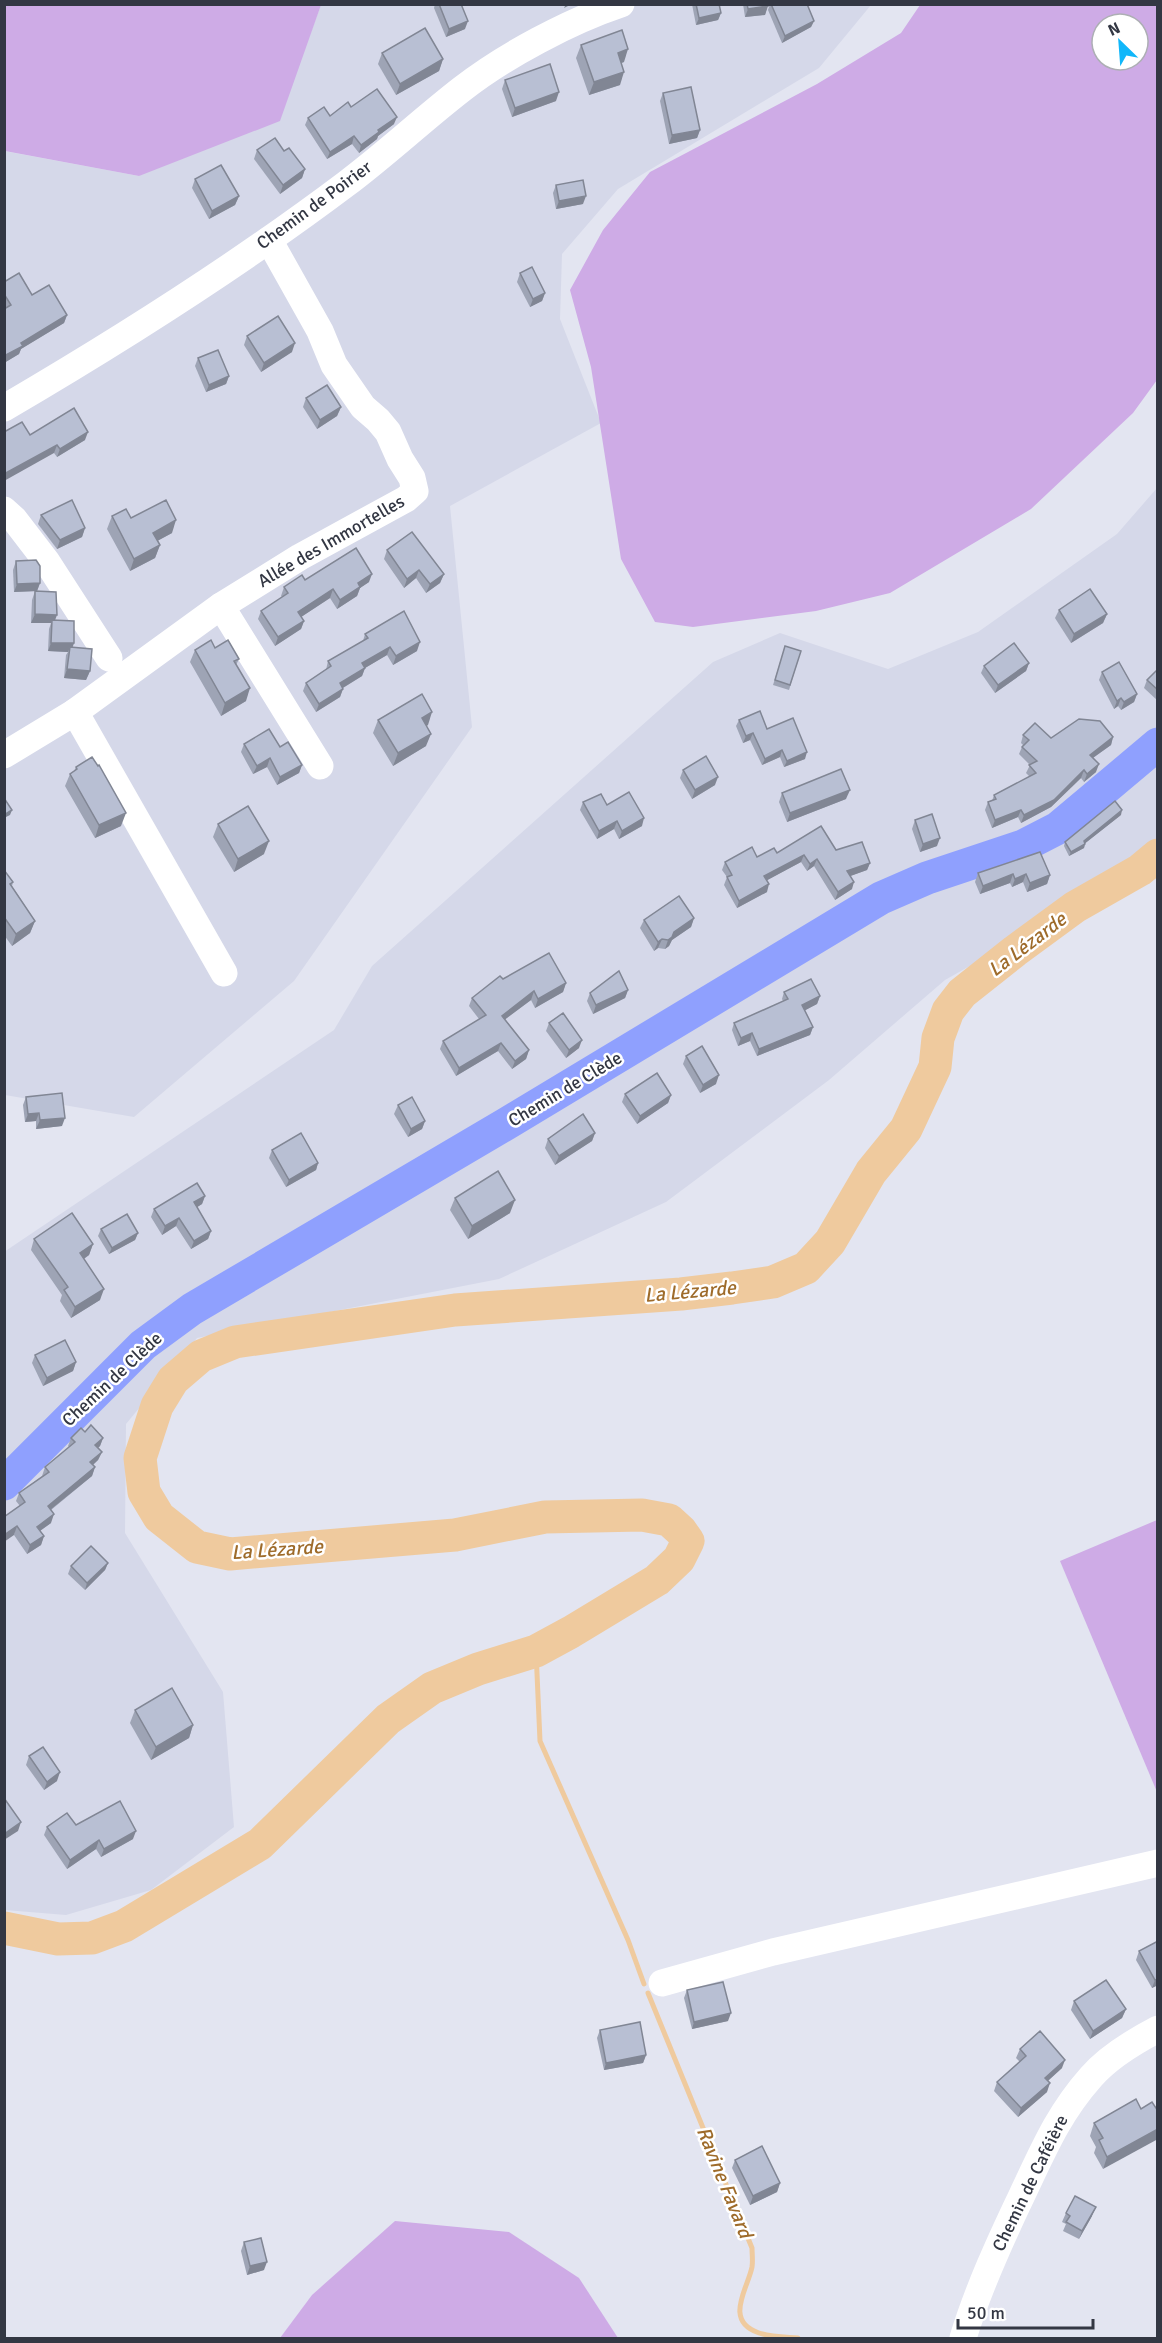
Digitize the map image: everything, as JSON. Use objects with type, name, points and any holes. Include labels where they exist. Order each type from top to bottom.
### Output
[{"type":"main road","name":"Chemin de Clède","points":[[4,1484],[143,1345],[192,1309],[506,1124],[881,898],[927,878],[1023,846],[1058,828],[1158,744]]},
{"type":"street","name":"Chemin de Poirier","points":[[4,408],[98,353],[269,240],[347,184],[464,87],[532,43],[600,11],[621,4]]},
{"type":"street","name":"Allée des Immortelles","points":[[4,755],[75,712],[221,606],[300,556],[406,499],[415,491],[412,478],[400,459],[388,432],[363,407],[334,365],[320,331],[269,240]]},
{"type":"street","points":[[4,510],[14,519],[47,562],[109,658]]},
{"type":"street","points":[[221,606],[320,766]]},
{"type":"street","points":[[75,712],[224,973]]},
{"type":"street","points":[[662,1983],[773,1952],[1158,1863]]},
{"type":"street","name":"Chemin de Caféière","points":[[963,2338],[972,2310],[1012,2216],[1059,2118],[1092,2075],[1134,2041],[1158,2029]]},
{"type":"shaded area","points":[[4,5],[321,5],[280,121],[139,176],[5,151]]},
{"type":"shaded area","points":[[321,5],[871,5],[819,68],[618,189],[562,254],[560,319],[601,423],[450,506],[472,727],[294,981],[134,1117],[5,1095],[4,151],[139,176],[304,51]]},
{"type":"shaded area","points":[[920,5],[1157,5],[1157,380],[1133,413],[1031,509],[890,593],[816,611],[693,627],[655,622],[621,559],[591,367],[570,290],[603,230],[650,172],[817,84],[901,33]]},
{"type":"shaded area","points":[[1157,488],[1157,855],[1140,870],[945,980],[829,1080],[666,1202],[499,1279],[197,1338],[126,1424],[125,1533],[223,1692],[234,1827],[151,1890],[66,1915],[5,1910],[4,1252],[334,1030],[372,966],[713,662],[780,633],[888,669],[978,632],[1117,534]]},
{"type":"shaded area","points":[[1157,1520],[1157,1792],[1060,1561]]},
{"type":"shaded area","points":[[395,2221],[509,2232],[579,2278],[618,2338],[280,2338],[312,2295]]},
{"type":"building","points":[[439,4],[461,4],[468,21],[449,29]]},
{"type":"building","points":[[696,4],[719,4],[721,13],[699,18]]},
{"type":"building","points":[[747,4],[768,4],[768,6],[748,9]]},
{"type":"building","points":[[771,4],[807,4],[814,21],[785,36]]},
{"type":"building","points":[[425,28],[443,59],[400,84],[382,53]]},
{"type":"building","points":[[622,30],[628,49],[618,53],[624,72],[594,82],[581,45]]},
{"type":"building","points":[[550,64],[559,92],[515,108],[505,80]]},
{"type":"building","points":[[691,87],[700,130],[672,135],[663,93]]},
{"type":"building","points":[[377,89],[397,117],[361,145],[354,136],[330,152],[308,118],[324,107],[330,116],[348,102],[351,107]]},
{"type":"building","points":[[275,138],[284,151],[289,148],[305,169],[283,185],[257,150]]},
{"type":"building","points":[[221,165],[239,196],[212,211],[195,179]]},
{"type":"building","points":[[583,180],[586,196],[559,201],[556,185]]},
{"type":"building","points":[[532,267],[545,293],[533,299],[520,273]]},
{"type":"building","points":[[19,273],[32,295],[49,285],[67,315],[21,343],[23,346],[4,356],[4,309],[11,305],[4,294],[4,282]]},
{"type":"building","points":[[278,316],[295,343],[264,363],[247,336]]},
{"type":"building","points":[[218,350],[229,376],[209,385],[198,358]]},
{"type":"building","points":[[327,385],[341,407],[320,420],[306,398]]},
{"type":"building","points":[[74,408],[88,432],[60,449],[57,445],[4,474],[4,432],[22,422],[30,435]]},
{"type":"building","points":[[72,500],[85,528],[60,540],[41,515]]},
{"type":"building","points":[[166,500],[176,520],[153,533],[160,545],[134,559],[112,516],[126,509],[131,518]]},
{"type":"building","points":[[412,532],[444,574],[430,584],[419,570],[407,579],[387,550]]},
{"type":"building","points":[[356,548],[372,574],[358,583],[360,587],[340,600],[333,589],[298,612],[304,621],[278,637],[261,611],[288,593],[284,587],[302,575],[305,580]]},
{"type":"building","points":[[36,560],[40,566],[40,583],[17,584],[16,561]]},
{"type":"building","points":[[1090,589],[1107,614],[1074,634],[1059,610]]},
{"type":"building","points":[[35,591],[56,592],[57,615],[35,614]]},
{"type":"building","points":[[404,611],[420,642],[396,656],[390,647],[362,663],[365,668],[340,683],[343,689],[319,704],[306,683],[331,666],[328,661],[368,638],[365,634]]},
{"type":"building","points":[[52,620],[74,621],[74,643],[51,643]]},
{"type":"building","points":[[211,640],[215,648],[228,640],[239,659],[234,661],[250,688],[225,703],[195,650]]},
{"type":"building","points":[[1014,643],[1029,663],[998,685],[984,666]]},
{"type":"building","points":[[785,646],[801,651],[790,685],[775,680]]},
{"type":"building","points":[[70,647],[92,649],[90,671],[67,669]]},
{"type":"building","points":[[1119,662],[1137,694],[1124,702],[1121,698],[1117,701],[1102,672]]},
{"type":"building","points":[[1158,669],[1158,690],[1147,680]]},
{"type":"building","points":[[422,694],[432,712],[422,718],[431,734],[398,753],[378,720]]},
{"type":"building","points":[[760,711],[767,729],[793,718],[807,752],[787,761],[782,750],[765,759],[753,733],[746,736],[739,720]]},
{"type":"building","points":[[1079,719],[1100,721],[1113,737],[1090,755],[1099,764],[1087,774],[1084,770],[1054,800],[1024,815],[1021,810],[995,820],[988,802],[996,799],[994,795],[1036,773],[1029,765],[1037,761],[1022,747],[1029,740],[1023,735],[1035,723],[1051,738]]},
{"type":"building","points":[[269,729],[280,747],[288,742],[302,765],[280,777],[270,758],[257,766],[244,744]]},
{"type":"building","points":[[706,756],[718,777],[695,790],[683,770]]},
{"type":"building","points":[[92,757],[99,765],[126,813],[99,825],[70,774],[77,769],[76,767]]},
{"type":"building","points":[[841,769],[850,790],[790,813],[782,793]]},
{"type":"building","points":[[629,792],[644,818],[622,831],[617,821],[599,831],[583,802],[601,794],[607,805]]},
{"type":"building","points":[[4,798],[12,810],[4,815]]},
{"type":"building","points":[[1115,801],[1122,810],[1084,841],[1085,844],[1071,852],[1065,842]]},
{"type":"building","points":[[248,806],[269,841],[238,859],[218,824]]},
{"type":"building","points":[[932,814],[940,838],[923,844],[915,820]]},
{"type":"building","points":[[821,826],[836,850],[862,842],[870,863],[847,871],[854,882],[838,892],[817,859],[810,864],[804,855],[764,876],[769,884],[739,901],[727,877],[732,875],[725,862],[752,847],[757,857],[774,848],[777,853]]},
{"type":"building","points":[[1040,852],[1050,875],[1030,883],[1026,874],[1015,879],[1013,874],[983,886],[978,873]]},
{"type":"building","points":[[4,870],[13,882],[10,884],[35,921],[16,934],[4,917]]},
{"type":"building","points":[[679,896],[694,918],[674,932],[668,940],[662,939],[658,942],[644,920]]},
{"type":"building","points":[[549,953],[566,983],[538,999],[534,991],[502,1016],[529,1050],[515,1061],[501,1043],[459,1068],[443,1041],[486,1015],[472,998],[500,976],[503,979]]},
{"type":"building","points":[[619,971],[628,990],[596,1005],[590,993]]},
{"type":"building","points":[[811,979],[820,996],[802,1005],[813,1027],[759,1049],[752,1033],[741,1038],[734,1023],[788,999],[784,992]]},
{"type":"building","points":[[563,1013],[582,1040],[569,1050],[549,1023]]},
{"type":"building","points":[[702,1046],[719,1075],[703,1085],[686,1056]]},
{"type":"building","points":[[657,1073],[671,1095],[640,1116],[625,1094]]},
{"type":"building","points":[[62,1093],[65,1118],[40,1120],[39,1113],[28,1114],[26,1097]]},
{"type":"building","points":[[412,1097],[425,1121],[411,1129],[398,1105]]},
{"type":"building","points":[[583,1114],[595,1133],[559,1156],[548,1139]]},
{"type":"building","points":[[301,1133],[318,1163],[289,1180],[272,1150]]},
{"type":"building","points":[[498,1171],[515,1200],[472,1226],[455,1198]]},
{"type":"building","points":[[197,1183],[205,1196],[194,1202],[211,1231],[194,1241],[179,1218],[165,1226],[154,1209]]},
{"type":"building","points":[[72,1213],[93,1244],[80,1253],[104,1289],[75,1307],[64,1290],[68,1287],[34,1239]]},
{"type":"building","points":[[127,1214],[138,1233],[112,1248],[101,1229]]},
{"type":"building","points":[[65,1340],[76,1362],[47,1378],[35,1355]]},
{"type":"building","points":[[91,1425],[103,1438],[95,1445],[102,1452],[90,1462],[95,1467],[48,1506],[54,1514],[37,1527],[44,1536],[30,1545],[17,1526],[4,1535],[4,1517],[25,1502],[19,1493],[49,1472],[45,1467],[75,1442],[71,1438],[81,1428],[85,1432]]},
{"type":"building","points":[[91,1546],[108,1563],[87,1583],[71,1566]]},
{"type":"building","points":[[172,1688],[193,1725],[156,1747],[135,1710]]},
{"type":"building","points":[[43,1747],[60,1772],[47,1782],[29,1756]]},
{"type":"building","points":[[4,1798],[21,1822],[4,1834]]},
{"type":"building","points":[[120,1801],[136,1831],[104,1849],[99,1840],[70,1860],[47,1827],[67,1813],[76,1825]]},
{"type":"building","points":[[1158,1941],[1158,1979],[1155,1980],[1139,1951]]},
{"type":"building","points":[[1106,1980],[1126,2009],[1093,2031],[1074,2001]]},
{"type":"building","points":[[723,1982],[731,2013],[694,2022],[687,1990]]},
{"type":"building","points":[[640,2022],[646,2055],[606,2063],[600,2030]]},
{"type":"building","points":[[1040,2031],[1065,2060],[1045,2078],[1050,2083],[1021,2108],[997,2082],[1026,2056],[1020,2049]]},
{"type":"building","points":[[1136,2099],[1141,2109],[1152,2102],[1158,2111],[1158,2129],[1107,2157],[1099,2140],[1103,2138],[1094,2123]]},
{"type":"building","points":[[762,2146],[780,2183],[753,2196],[735,2160]]},
{"type":"building","points":[[1075,2196],[1096,2207],[1082,2231],[1066,2222],[1070,2216],[1066,2213]]},
{"type":"building","points":[[261,2238],[267,2262],[250,2266],[244,2242]]},
{"type":"waterway","name":"La Lézarde","points":[[4,1928],[58,1939],[92,1938],[124,1926],[260,1844],[388,1719],[432,1688],[478,1669],[536,1651],[571,1632],[657,1580],[679,1559],[688,1541],[669,1520],[642,1515],[545,1517],[455,1535],[230,1554],[197,1547],[159,1517],[144,1492],[140,1458],[157,1406],[173,1380],[201,1356],[235,1342],[455,1310],[681,1294],[732,1288],[773,1282],[806,1268],[830,1242],[871,1172],[906,1129],[935,1067],[938,1038],[948,1011],[962,993],[1075,907],[1140,870],[1158,855]]},
{"type":"waterway","name":"Ravine Favard","points":[[536,1651],[540,1741],[628,1940],[644,1984]]},
{"type":"waterway","name":"Ravine Favard","points":[[648,1993],[752,2248],[752,2267],[740,2303],[742,2321],[748,2328],[759,2333],[798,2338]]}]
